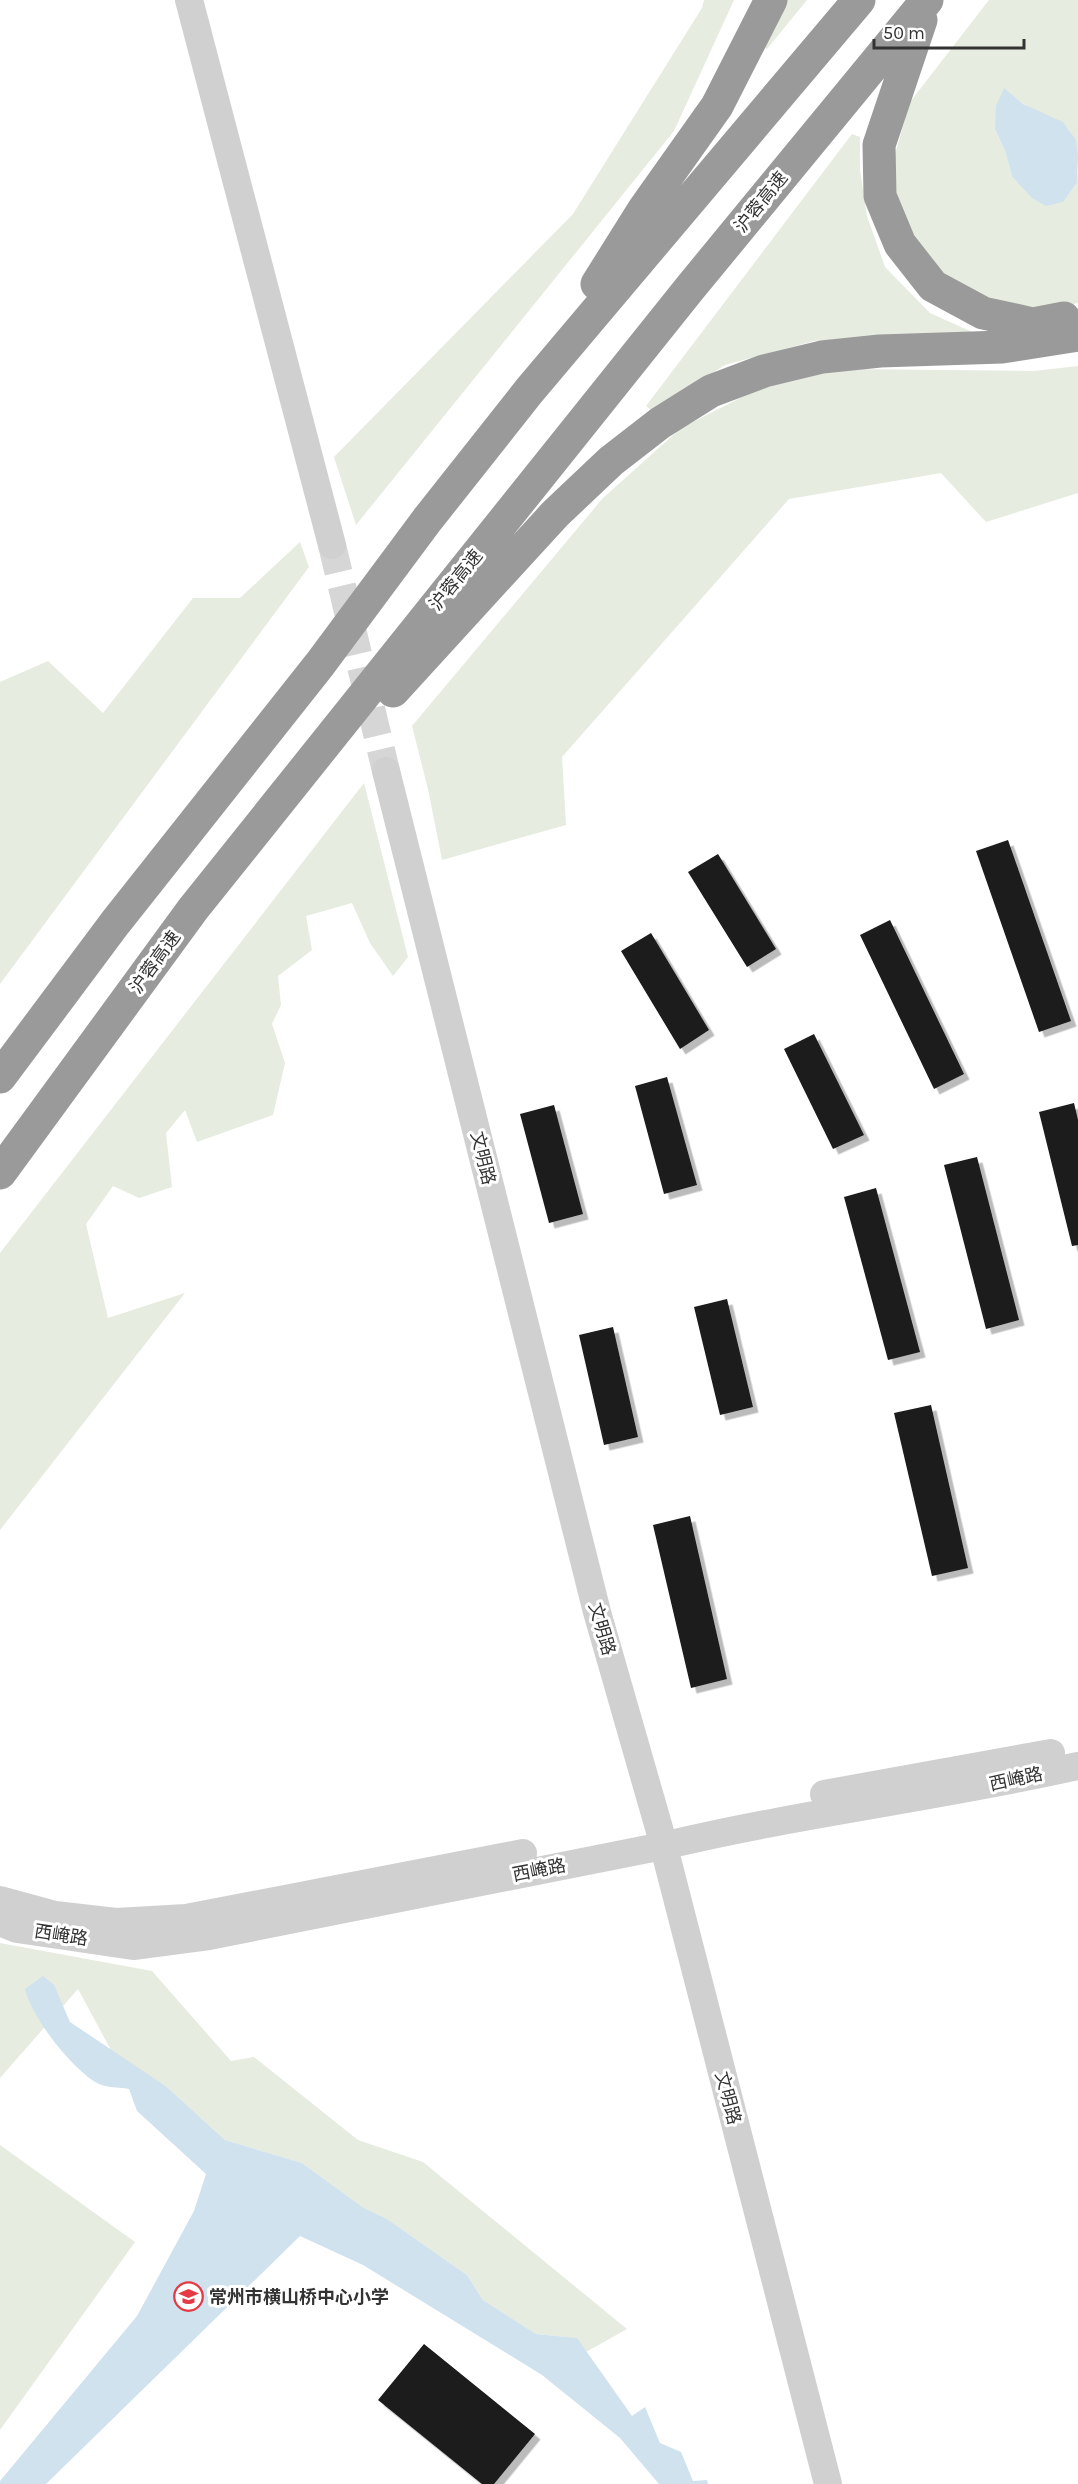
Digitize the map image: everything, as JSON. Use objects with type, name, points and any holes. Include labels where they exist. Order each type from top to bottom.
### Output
[{"type":"highway","points":[[530,391],[644,209],[717,106],[771,0]]},
{"type":"highway","points":[[0,1077],[115,923],[320,664],[428,520],[530,391],[859,0]]},
{"type":"highway","points":[[927,0],[879,145],[880,196],[900,244],[933,286],[982,313],[1033,324],[1078,315]]},
{"type":"highway","name":"沪蓉高速","points":[[0,1173],[194,909],[682,297],[927,0]]},
{"type":"highway","points":[[194,909],[555,514],[611,461],[660,423],[711,391],[764,371],[822,357],[880,351],[1002,347],[1078,335]]},
{"type":"street","points":[[189,0],[332,545]]},
{"type":"street","name":"文明路","points":[[386,771],[597,1612],[661,1837],[828,2484]]},
{"type":"street","name":"西崦路","points":[[0,1922],[17,1929],[133,1946],[209,1936],[661,1837],[711,1814],[1078,1748]]},
{"type":"street","name":"西崦路","points":[[0,1900],[56,1915],[116,1922],[186,1918],[661,1837],[719,1832],[1008,1782],[1078,1766]]},
{"type":"shaded area","points":[[704,0],[734,0],[674,131],[356,525],[334,457],[573,214],[702,8]]},
{"type":"shaded area","points":[[781,0],[807,0],[767,49],[758,45]]},
{"type":"shaded area","points":[[989,0],[1078,0],[1078,158],[1071,133],[1066,126],[1022,103],[1004,89],[995,129],[1005,151],[1012,176],[1077,182],[1078,171],[1078,303],[1037,312],[984,301],[941,276],[909,229],[889,175],[910,102]]},
{"type":"shaded area","points":[[852,134],[860,137],[860,170],[867,216],[885,267],[930,313],[979,335],[887,336],[814,341],[725,365],[652,411],[646,406]]},
{"type":"shaded area","points":[[1078,366],[1078,493],[986,522],[941,473],[789,499],[562,757],[566,825],[442,860],[428,789],[412,726],[603,498],[681,428],[756,390],[796,376],[845,369],[1034,371]]},
{"type":"shaded area","points":[[300,542],[309,567],[0,984],[0,682],[48,661],[103,713],[193,598],[240,598]]},
{"type":"shaded area","points":[[364,783],[408,957],[393,976],[370,943],[352,903],[306,916],[312,950],[278,976],[281,1005],[272,1024],[285,1063],[273,1115],[197,1142],[185,1110],[166,1133],[172,1187],[139,1198],[113,1186],[86,1224],[108,1318],[185,1293],[0,1530],[0,1253]]},
{"type":"shaded area","points":[[0,1943],[152,1971],[231,2061],[254,2057],[358,2140],[423,2162],[627,2329],[586,2352],[576,2338],[536,2334],[483,2300],[467,2275],[387,2219],[364,2208],[302,2163],[225,2140],[167,2087],[112,2052],[78,1989],[0,2078]]},
{"type":"shaded area","points":[[0,2145],[135,2242],[0,2430]]},
{"type":"water","points":[[1004,88],[1023,104],[1063,122],[1076,140],[1077,182],[1063,202],[1046,206],[1032,198],[1012,176],[1005,151],[995,129],[996,106]]},
{"type":"water","points":[[43,1976],[54,1985],[70,2022],[167,2087],[225,2140],[302,2163],[364,2208],[387,2219],[467,2275],[483,2300],[536,2334],[577,2338],[632,2416],[645,2407],[660,2443],[681,2452],[693,2481],[707,2480],[708,2484],[659,2484],[620,2438],[542,2375],[363,2265],[300,2236],[46,2484],[0,2484],[0,2481],[137,2316],[194,2211],[206,2174],[137,2111],[129,2089],[100,2085],[76,2066],[54,2041],[36,2014],[25,1989]]},
{"type":"building","points":[[1008,840],[1071,1021],[1039,1032],[976,851]]},
{"type":"building","points":[[718,854],[776,949],[747,967],[688,872]]},
{"type":"building","points":[[890,920],[964,1074],[934,1089],[860,935]]},
{"type":"building","points":[[651,933],[709,1030],[680,1049],[621,951]]},
{"type":"building","points":[[814,1034],[864,1135],[833,1149],[784,1049]]},
{"type":"building","points":[[667,1077],[697,1185],[664,1194],[635,1086]]},
{"type":"building","points":[[1074,1103],[1078,1120],[1078,1245],[1072,1246],[1039,1112]]},
{"type":"building","points":[[554,1105],[583,1214],[549,1223],[520,1114]]},
{"type":"building","points":[[977,1157],[1019,1320],[986,1329],[944,1165]]},
{"type":"building","points":[[876,1188],[920,1352],[888,1360],[844,1197]]},
{"type":"building","points":[[727,1299],[753,1407],[720,1415],[694,1307]]},
{"type":"building","points":[[613,1327],[638,1437],[604,1445],[579,1335]]},
{"type":"building","points":[[931,1405],[968,1568],[932,1576],[894,1413]]},
{"type":"building","points":[[690,1516],[727,1679],[691,1688],[653,1525]]},
{"type":"building","points":[[424,2344],[535,2434],[494,2484],[482,2484],[378,2400]]},
{"type":"tunnel","points":[[332,545],[386,771]]},
{"type":"place","name":"常州市横山桥中心小学","points":[[188,2297]]}]
